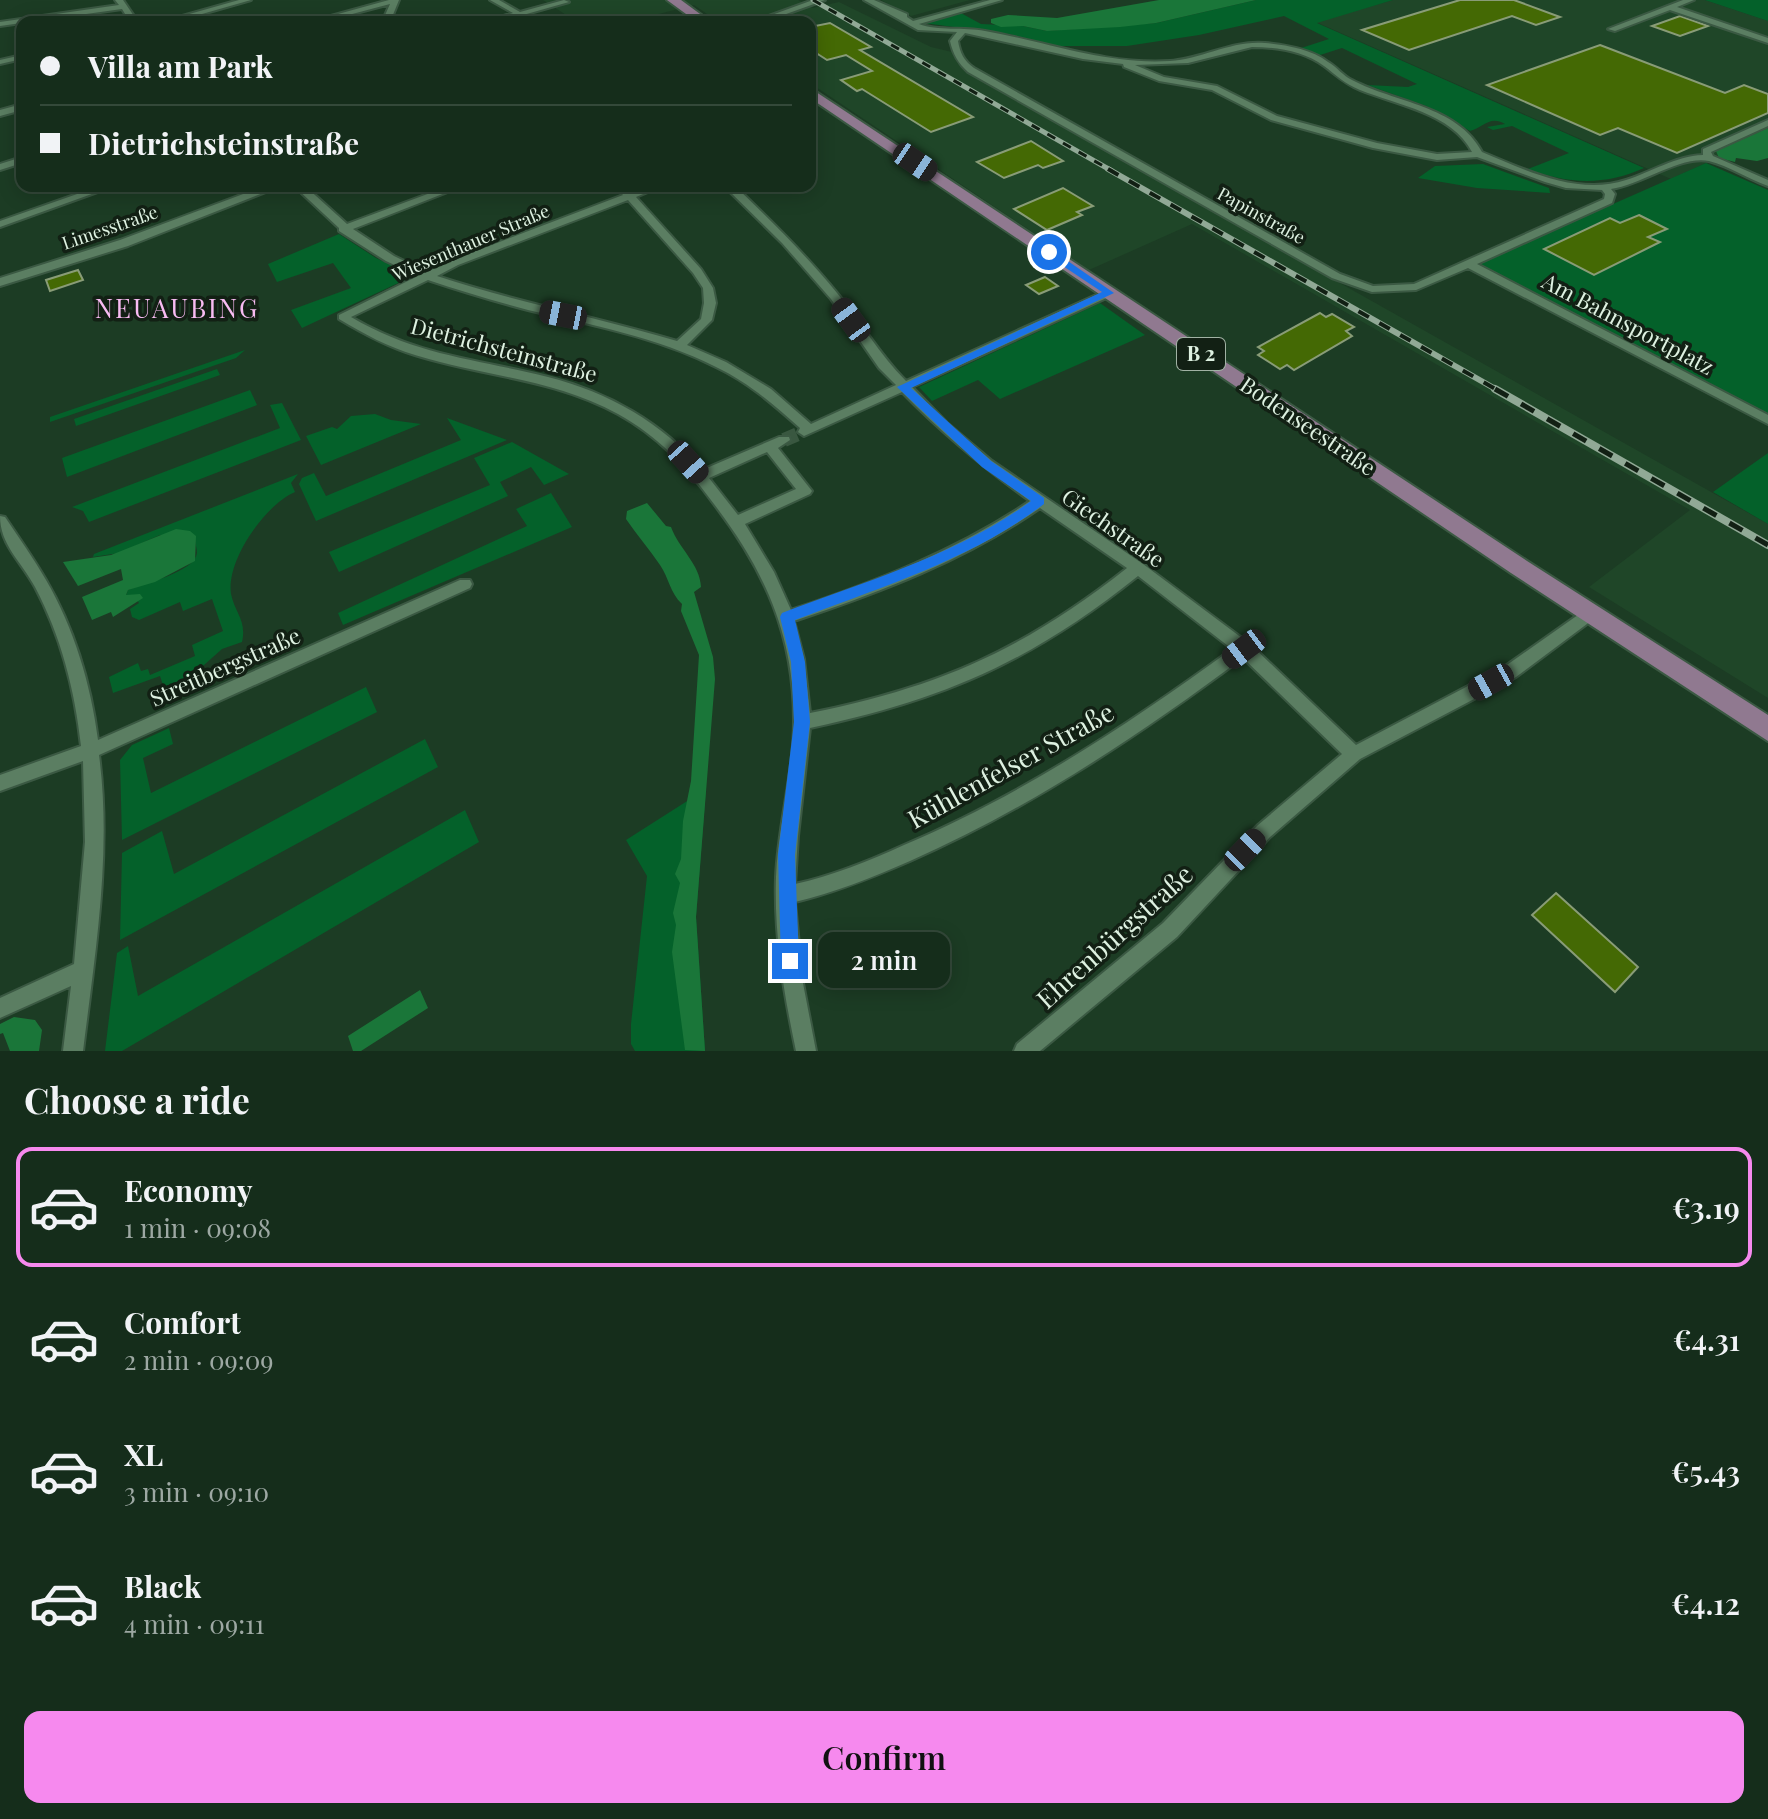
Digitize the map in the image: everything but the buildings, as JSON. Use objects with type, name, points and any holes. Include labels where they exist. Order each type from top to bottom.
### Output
[{"type":"main road","points":[[673,0],[696,16]]},
{"type":"main road","name":"Bodenseestraße","points":[[816,96],[1590,614],[1768,729]]},
{"type":"street","points":[[187,16],[247,0]]},
{"type":"street","points":[[335,16],[395,0]]},
{"type":"street","points":[[494,0],[519,14]]},
{"type":"street","points":[[774,16],[821,0]]},
{"type":"street","points":[[867,0],[915,26],[1021,40],[1086,57],[1122,62],[1189,61],[1243,46],[1298,51],[1315,57],[1350,82],[1420,108],[1468,137],[1478,154]]},
{"type":"street","points":[[916,22],[998,0]]},
{"type":"street","points":[[1612,29],[1690,0]]},
{"type":"street","points":[[512,16],[565,2]]},
{"type":"street","points":[[46,16],[120,3]]},
{"type":"street","points":[[1669,7],[1768,41]]},
{"type":"street","points":[[895,14],[932,29]]},
{"type":"street","name":"Papinstraße","points":[[963,30],[954,41],[955,49],[959,60],[971,70],[1336,276],[1372,289],[1404,289],[1469,264],[1609,201],[1610,194],[1604,187]]},
{"type":"street","points":[[1122,62],[1149,76],[1227,92],[1274,118],[1376,146],[1437,157],[1478,154],[1543,179],[1604,187],[1621,185],[1680,159],[1709,158],[1768,183]]},
{"type":"street","points":[[1709,158],[1706,151],[1768,123]]},
{"type":"street","points":[[0,224],[92,192]]},
{"type":"street","name":"Limesstraße","points":[[0,282],[124,243],[259,192]]},
{"type":"street","points":[[305,192],[343,229],[380,254],[426,276],[514,305],[611,324],[681,344],[741,372],[787,405],[806,431],[1109,293]]},
{"type":"street","points":[[343,229],[442,192]]},
{"type":"street","points":[[626,192],[697,271],[708,288],[710,303],[706,320],[681,344]]},
{"type":"street","name":"Wiesenthauer Straße","points":[[343,317],[426,276],[641,192]]},
{"type":"street","name":"Giechstraße","points":[[735,192],[786,241],[835,297],[903,387],[987,464],[1138,568],[1244,649],[1354,754]]},
{"type":"street","name":"Am Bahnsportplatz","points":[[1469,264],[1768,420]]},
{"type":"street","name":"Dietrichsteinstraße","points":[[343,317],[381,339],[448,361],[550,382],[599,398],[645,424],[676,448],[700,476],[737,522],[769,572],[787,617],[798,662],[802,722],[786,855],[786,895],[790,961],[806,1051]]},
{"type":"street","points":[[700,476],[784,440]]},
{"type":"street","points":[[737,522],[805,491],[769,446]]},
{"type":"street","points":[[787,617],[934,562],[1009,524],[1040,501]]},
{"type":"street","points":[[0,521],[38,574],[70,644],[93,750],[96,859],[73,1051]]},
{"type":"street","points":[[802,722],[894,703],[963,679],[1055,630],[1138,568]]},
{"type":"street","name":"Streitbergstraße","points":[[0,783],[93,750],[465,584]]},
{"type":"street","name":"Ehrenbürgstraße","points":[[1024,1051],[1170,930],[1264,831],[1354,754],[1510,672],[1590,614]]},
{"type":"street","name":"Kühlenfelser Straße","points":[[786,895],[853,875],[925,846],[1015,799],[1117,739],[1244,649]]},
{"type":"street","points":[[0,1008],[83,970]]},
{"type":"shaded area","points":[[543,0],[798,0],[813,8],[839,2],[931,47],[952,52],[960,65],[988,85],[1768,524],[1768,698],[1589,587],[1690,510],[1192,224],[1089,270],[816,87],[816,16],[710,16],[694,5],[651,16],[568,16]]},
{"type":"shaded area","points":[[881,0],[970,0],[911,16]]},
{"type":"shaded area","points":[[1393,0],[1705,0],[1768,21],[1768,143],[1729,161],[1706,163],[1671,179],[1316,22]]},
{"type":"green space","points":[[1159,0],[1256,0],[1156,23],[1120,27],[1047,31],[1023,26],[1001,27],[991,23],[991,19],[1008,15],[1057,18]]},
{"type":"green space","points":[[1256,0],[1393,0],[1317,23],[1644,168],[1615,178],[1586,181],[1557,178],[1528,169],[1569,153],[1512,126],[1493,130],[1487,127],[1505,124],[1500,122],[1491,121],[1470,131],[1426,106],[1367,85],[1408,87],[1417,84],[1342,48],[1317,56],[1298,49],[1329,39],[1284,16],[1199,35],[1127,46],[1057,46],[1009,34],[923,23],[959,12],[981,24],[1023,26],[1047,31],[1156,23]]},
{"type":"green space","points":[[1705,0],[1768,0],[1768,21]]},
{"type":"green space","points":[[1768,128],[1768,158],[1757,161],[1736,158],[1735,162],[1719,158],[1716,151]]},
{"type":"green space","points":[[1706,163],[1768,190],[1768,417],[1470,267]]},
{"type":"green space","points":[[1483,164],[1549,188],[1550,193],[1477,188],[1418,178],[1435,166]]},
{"type":"green space","points":[[339,234],[376,258],[408,273],[409,278],[302,328],[291,310],[351,288],[333,263],[277,282],[268,264]]},
{"type":"green space","points":[[1100,303],[1145,335],[1000,399],[978,380],[932,401],[919,387]]},
{"type":"green space","points":[[245,350],[236,358],[50,422],[50,417]]},
{"type":"green space","points":[[217,369],[220,375],[76,426],[74,419]]},
{"type":"green space","points":[[250,390],[257,405],[67,477],[62,458]]},
{"type":"green space","points":[[282,403],[301,440],[89,522],[83,511],[72,507],[280,428],[270,405]]},
{"type":"green space","points":[[375,414],[391,420],[421,424],[321,465],[306,436],[332,427],[337,429],[351,416]]},
{"type":"green space","points":[[447,418],[507,440],[316,521],[299,484],[302,478],[314,473],[326,496],[461,440]]},
{"type":"green space","points":[[512,442],[569,474],[544,485],[531,467],[500,482],[508,496],[339,572],[329,552],[490,485],[474,458]]},
{"type":"green space","points":[[1768,453],[1768,524],[1713,492]]},
{"type":"green space","points":[[298,474],[291,483],[295,492],[260,521],[241,550],[235,566],[231,594],[242,623],[242,642],[222,649],[195,673],[164,688],[160,676],[113,693],[109,677],[138,663],[141,671],[148,669],[150,675],[195,656],[192,645],[223,631],[212,599],[183,611],[180,602],[139,620],[132,617],[130,609],[139,603],[134,596],[126,595],[128,590],[187,566],[197,553],[195,539],[160,535],[119,553],[93,557],[94,554]]},
{"type":"green space","points":[[551,493],[572,527],[343,625],[338,613],[527,526],[516,509]]},
{"type":"green space","points":[[647,503],[666,526],[671,527],[697,571],[701,587],[694,592],[713,657],[715,679],[696,917],[705,1051],[685,1050],[672,952],[676,925],[673,913],[680,883],[675,874],[681,859],[683,821],[691,781],[699,655],[681,611],[682,604],[660,565],[626,519],[627,511]]},
{"type":"green space","points":[[176,529],[190,531],[196,536],[195,561],[155,582],[128,590],[126,595],[140,594],[143,598],[113,617],[111,612],[92,620],[82,597],[123,580],[121,569],[78,586],[63,562],[111,555]]},
{"type":"green space","points":[[366,687],[377,712],[122,840],[120,760],[132,745],[169,728],[173,744],[143,758],[151,793]]},
{"type":"green space","points":[[425,739],[438,767],[120,940],[122,853],[162,831],[174,874]]},
{"type":"green space","points":[[706,789],[696,917],[705,1051],[635,1051],[631,1044],[631,1024],[647,876],[626,840]]},
{"type":"green space","points":[[465,810],[479,842],[122,1051],[105,1051],[117,953],[128,946],[138,996]]},
{"type":"green space","points":[[420,990],[428,1008],[361,1051],[353,1051],[348,1036]]},
{"type":"green space","points":[[14,1017],[35,1020],[42,1030],[39,1051],[10,1051],[3,1033],[0,1034],[0,1024]]},
{"type":"tunnel","points":[[784,440],[803,432]]},
{"type":"railway","points":[[813,0],[1112,171]]},
{"type":"railway","points":[[1108,169],[1499,391]]},
{"type":"railway","points":[[1495,389],[1768,545]]},
{"type":"district","name":"NEUAUBING","points":[[177,309]]},
{"type":"route","points":[[790,961],[786,855],[802,722],[798,662],[787,617],[934,562],[1009,524],[1040,501],[987,464],[903,387],[1109,293],[1049,252]]}]
